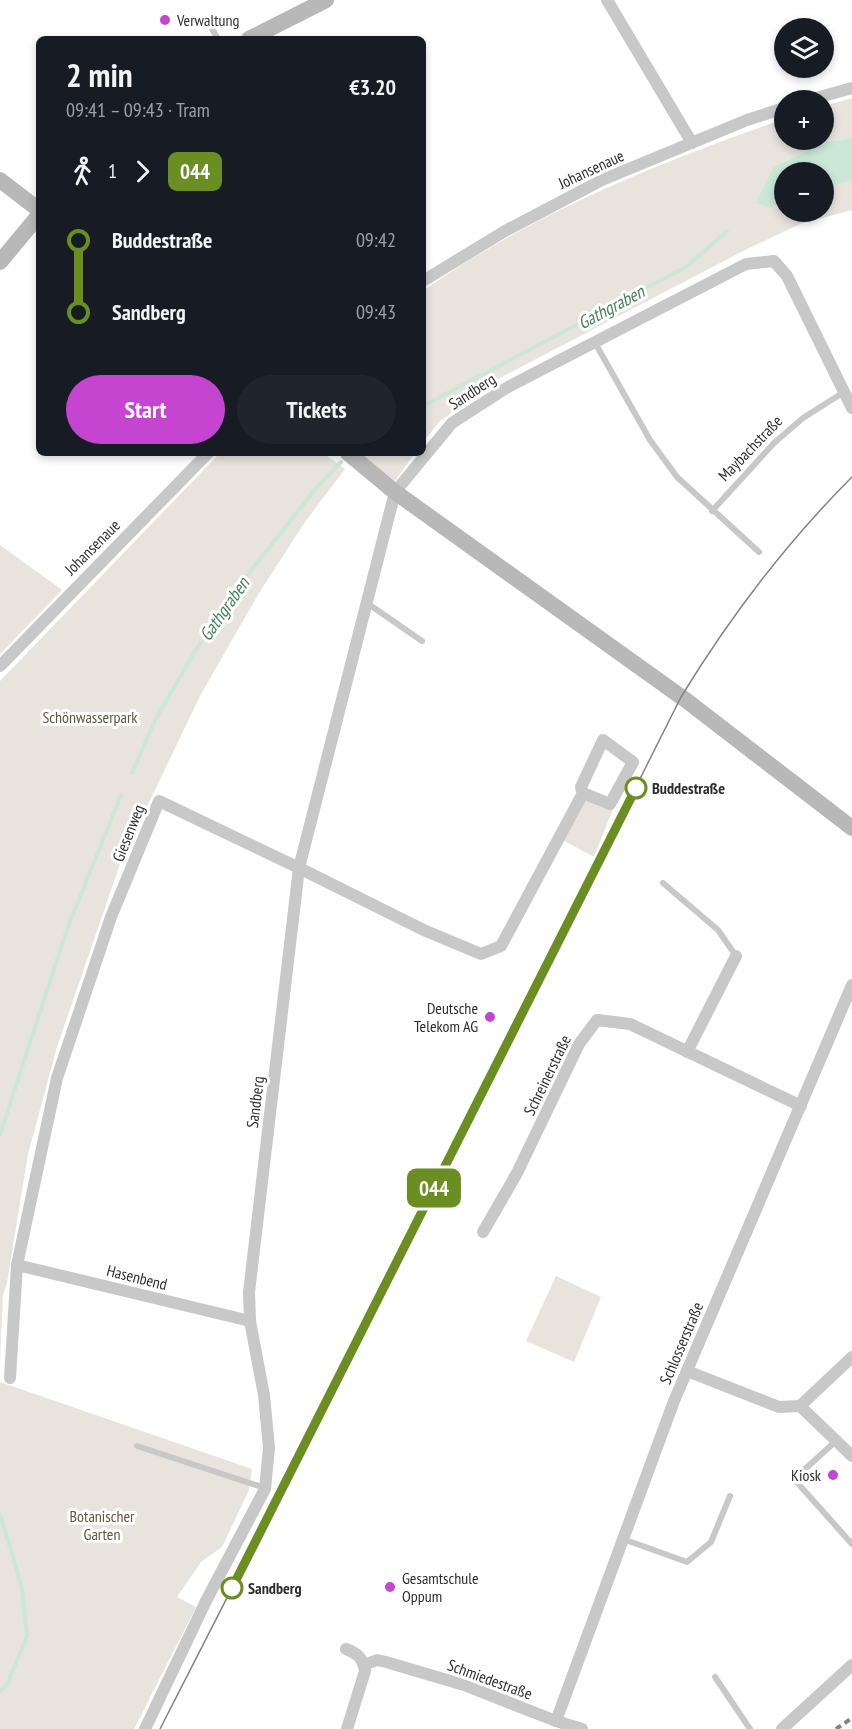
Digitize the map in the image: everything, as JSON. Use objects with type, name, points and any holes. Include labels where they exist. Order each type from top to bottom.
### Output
[{"type":"main road","points":[[255,36],[318,2]]},
{"type":"main road","points":[[0,180],[36,208]]},
{"type":"main road","points":[[0,262],[36,219]]},
{"type":"main road","points":[[352,456],[394,492],[703,714],[852,828]]},
{"type":"street","points":[[607,0],[692,143]]},
{"type":"street","points":[[834,92],[852,87]]},
{"type":"street","name":"Johansenaue","points":[[426,279],[505,231],[602,180],[747,120],[774,111]]},
{"type":"street","name":"Sandberg","points":[[426,454],[452,423],[508,387],[746,264],[774,261],[787,276],[845,391]]},
{"type":"street","points":[[845,391],[852,408]]},
{"type":"street","name":"Johansenaue","points":[[0,666],[205,456]]},
{"type":"street","name":"Sandberg","points":[[146,1729],[206,1601],[265,1489],[269,1448],[265,1405],[250,1321],[249,1292],[300,868],[394,492],[424,456]]},
{"type":"street","name":"Giesenweg","points":[[10,1378],[17,1265],[57,1078],[111,917],[159,801],[426,931],[481,954],[501,946],[583,793],[581,787],[603,740],[633,762],[610,804],[583,793]]},
{"type":"street","points":[[687,1052],[736,956]]},
{"type":"street","name":"Schlosserstraße","points":[[556,1721],[674,1401],[852,985]]},
{"type":"street","name":"Schreinerstraße","points":[[483,1232],[517,1173],[579,1044],[597,1020],[630,1024],[801,1106]]},
{"type":"street","name":"Hasenbend","points":[[17,1265],[250,1321]]},
{"type":"street","points":[[687,1371],[779,1407],[800,1406],[852,1357]]},
{"type":"street","points":[[800,1406],[852,1456]]},
{"type":"street","points":[[346,1649],[359,1655],[364,1665],[347,1729]]},
{"type":"street","name":"Schmiedestraße","points":[[364,1665],[377,1660],[387,1662],[464,1685],[582,1729]]},
{"type":"street","points":[[782,1729],[852,1665]]},
{"type":"lane","points":[[212,27],[216,36]]},
{"type":"lane","points":[[594,341],[650,440],[677,477],[759,552]]},
{"type":"lane","name":"Maybachstraße","points":[[712,511],[774,443],[803,418],[845,391]]},
{"type":"lane","points":[[367,602],[423,641]]},
{"type":"lane","points":[[663,883],[718,930],[736,956]]},
{"type":"lane","points":[[836,1440],[794,1479],[852,1544]]},
{"type":"lane","points":[[137,1446],[265,1489]]},
{"type":"lane","points":[[623,1539],[687,1562],[711,1542],[730,1496]]},
{"type":"lane","points":[[715,1677],[750,1729]]},
{"type":"green space","points":[[852,98],[852,138],[834,141],[834,103]]},
{"type":"green space","points":[[774,123],[774,150],[809,150],[783,162],[774,162],[771,208],[774,206],[774,222],[807,222],[747,249],[500,378],[440,421],[426,438],[426,289],[508,237],[552,214],[690,153]]},
{"type":"green space","points":[[852,181],[852,210],[834,215],[834,186]]},
{"type":"green space","name":"Schönwasserpark","points":[[217,456],[327,456],[345,469],[305,522],[259,593],[200,696],[121,861],[57,1047],[28,1154],[7,1283],[3,1295],[0,1362],[0,681]]},
{"type":"green space","points":[[363,456],[413,456],[395,481]]},
{"type":"green space","points":[[0,545],[62,590],[0,654]]},
{"type":"green space","points":[[583,798],[613,809],[594,857],[561,839]]},
{"type":"green space","points":[[556,1276],[601,1297],[574,1362],[526,1341]]},
{"type":"green space","name":"Botanischer Garten","points":[[0,1382],[252,1469],[249,1490],[222,1547],[201,1562],[177,1597],[196,1607],[134,1729],[0,1729]]},
{"type":"shaded area","points":[[852,138],[852,181],[834,186],[834,162],[783,162],[809,150],[834,150],[834,141]]},
{"type":"shaded area","points":[[774,166],[774,206],[771,208],[756,203]]},
{"type":"waterway","name":"Gathgraben","points":[[426,404],[686,267],[727,231]]},
{"type":"waterway","name":"Gathgraben","points":[[132,773],[156,718],[219,611],[317,487],[341,462]]},
{"type":"waterway","name":"Gathgraben","points":[[0,1135],[67,929],[121,795]]},
{"type":"waterway","name":"Gathgraben","points":[[0,1514],[22,1588],[27,1636],[7,1685],[0,1691]]},
{"type":"tram line","points":[[160,1729],[351,1355],[681,697],[719,638],[760,582],[804,528],[852,477]]},
{"type":"tram line","name":"044","points":[[232,1588],[636,788]]},
{"type":"railway","points":[[836,1729],[852,1718]]},
{"type":"place","name":"Verwaltung","points":[[165,20]]},
{"type":"place","name":"Buddestraße","points":[[636,788]]},
{"type":"place","name":"Deutsche Telekom AG","points":[[490,1017]]},
{"type":"place","name":"Kiosk","points":[[833,1475]]},
{"type":"place","name":"Gesamtschule Oppum","points":[[390,1587]]},
{"type":"place","name":"Sandberg","points":[[232,1588]]}]
